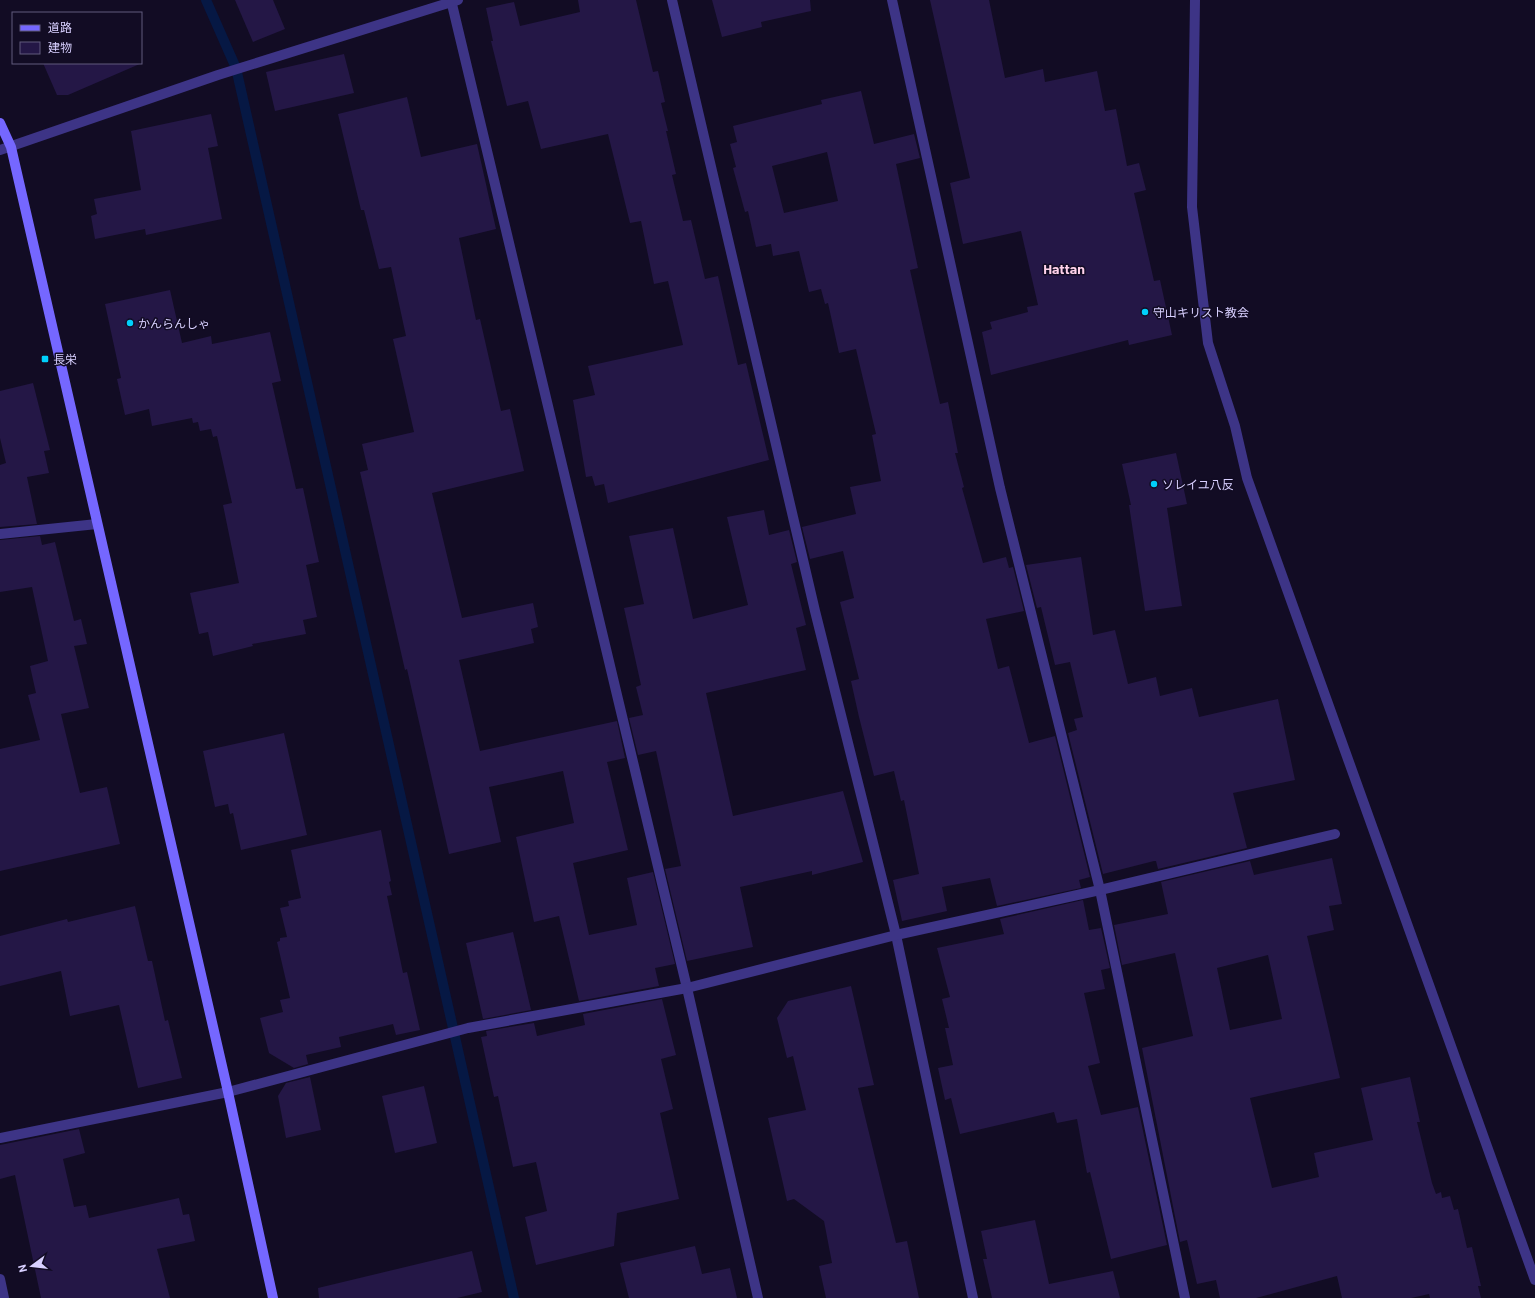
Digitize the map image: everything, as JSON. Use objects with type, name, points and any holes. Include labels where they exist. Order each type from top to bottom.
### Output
[{"type":"street","points":[[672,0],[815,611],[896,935],[973,1298]]},
{"type":"street","points":[[892,0],[1000,488],[1100,890],[1185,1298]]},
{"type":"street","points":[[1195,0],[1192,206],[1208,343],[1235,426],[1247,478],[1535,1280]]},
{"type":"street","points":[[0,150],[249,65],[454,1],[687,988],[758,1298]]},
{"type":"street","points":[[0,123],[11,147],[228,1092],[273,1298]]},
{"type":"street","points":[[0,534],[97,524]]},
{"type":"street","points":[[0,1138],[228,1092],[468,1028],[687,988],[896,935],[1100,890],[1335,834]]},
{"type":"street","points":[[0,1279],[4,1298]]},
{"type":"building","points":[[235,0],[273,0],[285,29],[253,42]]},
{"type":"building","points":[[578,0],[636,0],[653,72],[658,71],[665,102],[661,103],[676,174],[672,175],[683,221],[691,220],[705,279],[718,276],[738,365],[746,363],[769,460],[608,503],[604,484],[595,486],[592,476],[586,477],[573,400],[595,395],[588,366],[683,345],[668,281],[654,284],[641,221],[630,223],[608,134],[541,149],[528,101],[507,106],[491,41],[493,41],[486,8],[514,2],[520,26],[580,12]]},
{"type":"building","points":[[712,0],[810,0],[811,11],[761,22],[762,27],[722,37]]},
{"type":"building","points":[[930,0],[989,0],[1005,78],[1043,69],[1045,82],[1097,71],[1105,111],[1116,109],[1127,166],[1139,163],[1146,190],[1134,193],[1154,281],[1160,280],[1172,335],[1129,345],[1128,340],[991,375],[982,332],[992,329],[990,322],[1028,312],[1027,307],[1038,305],[1021,231],[963,244],[950,183],[970,178]]},
{"type":"building","points":[[344,54],[354,93],[275,111],[266,72]]},
{"type":"building","points":[[43,64],[140,64],[68,95],[57,95]]},
{"type":"building","points":[[861,91],[874,144],[914,134],[920,158],[896,164],[918,268],[910,270],[940,404],[948,402],[958,453],[955,453],[964,487],[962,488],[983,563],[1006,557],[1009,568],[1013,567],[1024,611],[986,619],[998,669],[1009,666],[1029,743],[1055,736],[1090,877],[1079,880],[1081,888],[997,906],[990,878],[942,887],[947,911],[902,921],[893,880],[919,874],[904,800],[901,801],[894,771],[874,776],[859,717],[851,681],[859,679],[840,602],[854,598],[843,551],[810,559],[802,527],[856,514],[850,487],[881,481],[872,435],[876,434],[856,349],[839,353],[828,303],[825,304],[821,289],[809,292],[799,251],[773,256],[771,244],[756,247],[748,211],[745,212],[733,168],[736,167],[730,144],[737,142],[733,126],[822,104],[821,100]],"holes":[[[827,152],[838,201],[784,213],[772,166]]]},
{"type":"building","points":[[407,97],[421,157],[477,144],[496,229],[459,238],[476,320],[480,319],[501,411],[510,409],[524,471],[432,493],[462,618],[533,603],[538,627],[531,629],[534,643],[459,660],[480,751],[617,721],[625,758],[607,762],[628,850],[573,863],[589,935],[637,925],[627,878],[653,872],[675,964],[655,968],[659,986],[579,1001],[559,916],[534,922],[516,837],[574,823],[563,771],[489,787],[501,842],[449,854],[360,472],[368,470],[362,444],[414,432],[393,339],[406,336],[391,267],[379,269],[364,210],[361,210],[338,114]]},
{"type":"building","points":[[211,114],[218,146],[208,148],[222,219],[146,235],[145,229],[95,239],[91,216],[97,214],[94,199],[141,190],[131,131]]},
{"type":"building","points":[[170,290],[182,343],[211,336],[212,344],[270,332],[281,381],[272,383],[296,489],[303,488],[319,562],[306,565],[317,617],[303,620],[306,634],[252,644],[253,646],[213,656],[208,632],[199,634],[190,593],[239,583],[223,505],[232,503],[217,436],[213,437],[211,429],[200,431],[198,422],[193,423],[192,418],[152,426],[149,409],[125,415],[117,379],[121,378],[105,304]]},
{"type":"building","points":[[33,383],[50,450],[44,451],[49,473],[27,477],[37,524],[0,527],[0,465],[6,463],[0,438],[0,391]]},
{"type":"building","points":[[1176,453],[1187,504],[1167,508],[1182,606],[1145,611],[1129,505],[1131,505],[1122,464]]},
{"type":"building","points":[[764,510],[769,535],[789,530],[797,562],[791,564],[806,625],[796,628],[806,670],[706,693],[733,816],[843,791],[863,862],[812,875],[812,871],[740,887],[753,947],[687,961],[665,869],[681,866],[656,751],[638,755],[629,718],[643,715],[636,687],[641,685],[624,608],[644,604],[629,536],[673,528],[693,619],[748,605],[727,517]]},
{"type":"building","points":[[40,536],[42,545],[55,542],[74,621],[81,619],[87,644],[74,646],[89,708],[61,714],[80,793],[107,787],[120,844],[0,871],[0,749],[40,740],[28,695],[36,693],[30,666],[48,661],[32,587],[0,592],[0,540]]},
{"type":"building","points":[[1081,557],[1093,635],[1115,630],[1128,684],[1156,677],[1160,696],[1192,688],[1199,717],[1278,699],[1295,780],[1233,793],[1247,848],[1158,869],[1156,861],[1154,861],[1103,874],[1068,733],[1077,730],[1074,719],[1083,717],[1070,662],[1055,665],[1041,607],[1037,608],[1026,565]]},
{"type":"building","points":[[284,733],[307,835],[241,850],[233,813],[230,814],[228,804],[215,807],[203,751]]},
{"type":"building","points":[[381,830],[391,881],[389,882],[392,895],[387,896],[403,973],[407,972],[420,1030],[396,1035],[393,1024],[339,1037],[341,1047],[306,1055],[308,1064],[294,1068],[269,1053],[260,1018],[283,1012],[280,1000],[290,998],[277,942],[280,941],[280,938],[287,937],[280,908],[289,906],[288,901],[301,898],[291,850]]},
{"type":"building","points":[[1332,858],[1342,904],[1329,906],[1334,930],[1307,936],[1340,1078],[1250,1098],[1272,1188],[1319,1177],[1314,1153],[1373,1140],[1361,1088],[1410,1077],[1420,1122],[1417,1122],[1432,1183],[1436,1194],[1441,1192],[1442,1198],[1450,1196],[1454,1210],[1458,1209],[1467,1248],[1472,1247],[1481,1286],[1478,1286],[1481,1298],[1430,1298],[1429,1294],[1411,1298],[1342,1298],[1337,1276],[1256,1298],[1220,1298],[1216,1280],[1197,1284],[1187,1240],[1180,1242],[1142,1048],[1193,1036],[1175,953],[1122,965],[1114,925],[1168,914],[1161,882],[1250,861],[1254,875]],"holes":[[[1268,955],[1282,1019],[1230,1030],[1217,968]]]},
{"type":"building","points":[[1083,900],[1089,930],[1101,928],[1110,968],[1101,970],[1105,989],[1084,993],[1100,1063],[1088,1066],[1101,1115],[1138,1107],[1167,1245],[1111,1259],[1090,1172],[1087,1173],[1077,1119],[1057,1123],[1054,1112],[960,1134],[951,1098],[945,1100],[938,1068],[953,1065],[945,1028],[949,1028],[942,999],[950,997],[937,948],[1004,934],[1000,919]]},
{"type":"building","points":[[135,906],[148,961],[152,961],[165,1021],[168,1020],[182,1078],[138,1088],[119,1005],[70,1016],[61,971],[0,986],[0,936],[67,919],[68,922]]},
{"type":"building","points":[[513,932],[531,1010],[483,1019],[466,943]]},
{"type":"building","points":[[851,986],[874,1085],[858,1088],[896,1243],[907,1241],[919,1298],[826,1298],[819,1266],[832,1263],[824,1221],[794,1199],[787,1201],[768,1118],[806,1110],[793,1056],[787,1058],[777,1018],[788,1001]]},
{"type":"building","points":[[662,999],[676,1055],[661,1059],[673,1109],[660,1113],[679,1199],[617,1213],[614,1246],[536,1265],[525,1217],[547,1211],[536,1162],[513,1167],[498,1096],[494,1097],[481,1037],[487,1036],[486,1031],[534,1023],[537,1036],[585,1025],[583,1014]]},
{"type":"building","points":[[310,1077],[321,1130],[286,1138],[278,1096],[286,1083]]},
{"type":"building","points":[[424,1086],[437,1143],[395,1153],[382,1096]]},
{"type":"building","points":[[79,1129],[85,1153],[63,1159],[74,1207],[86,1205],[89,1218],[179,1198],[183,1215],[189,1214],[195,1241],[157,1249],[170,1298],[41,1298],[15,1175],[0,1179],[0,1145]]},
{"type":"building","points":[[1035,1220],[1049,1284],[1113,1271],[1120,1298],[992,1298],[983,1259],[987,1259],[981,1231]]},
{"type":"building","points":[[695,1246],[702,1274],[730,1268],[737,1298],[629,1298],[620,1263]]},
{"type":"building","points":[[472,1251],[482,1292],[457,1298],[319,1298],[318,1288]]},
{"type":"waterway","points":[[206,0],[236,68],[514,1298]]},
{"type":"place","name":"守山キリスト教会","points":[[1145,312]]},
{"type":"place","name":"かんらんしゃ","points":[[130,323]]},
{"type":"place","name":"長栄","points":[[45,359]]},
{"type":"place","name":"ソレイユ八反","points":[[1154,484]]},
{"type":"district","name":"Hattan","points":[[1064,268]]}]
